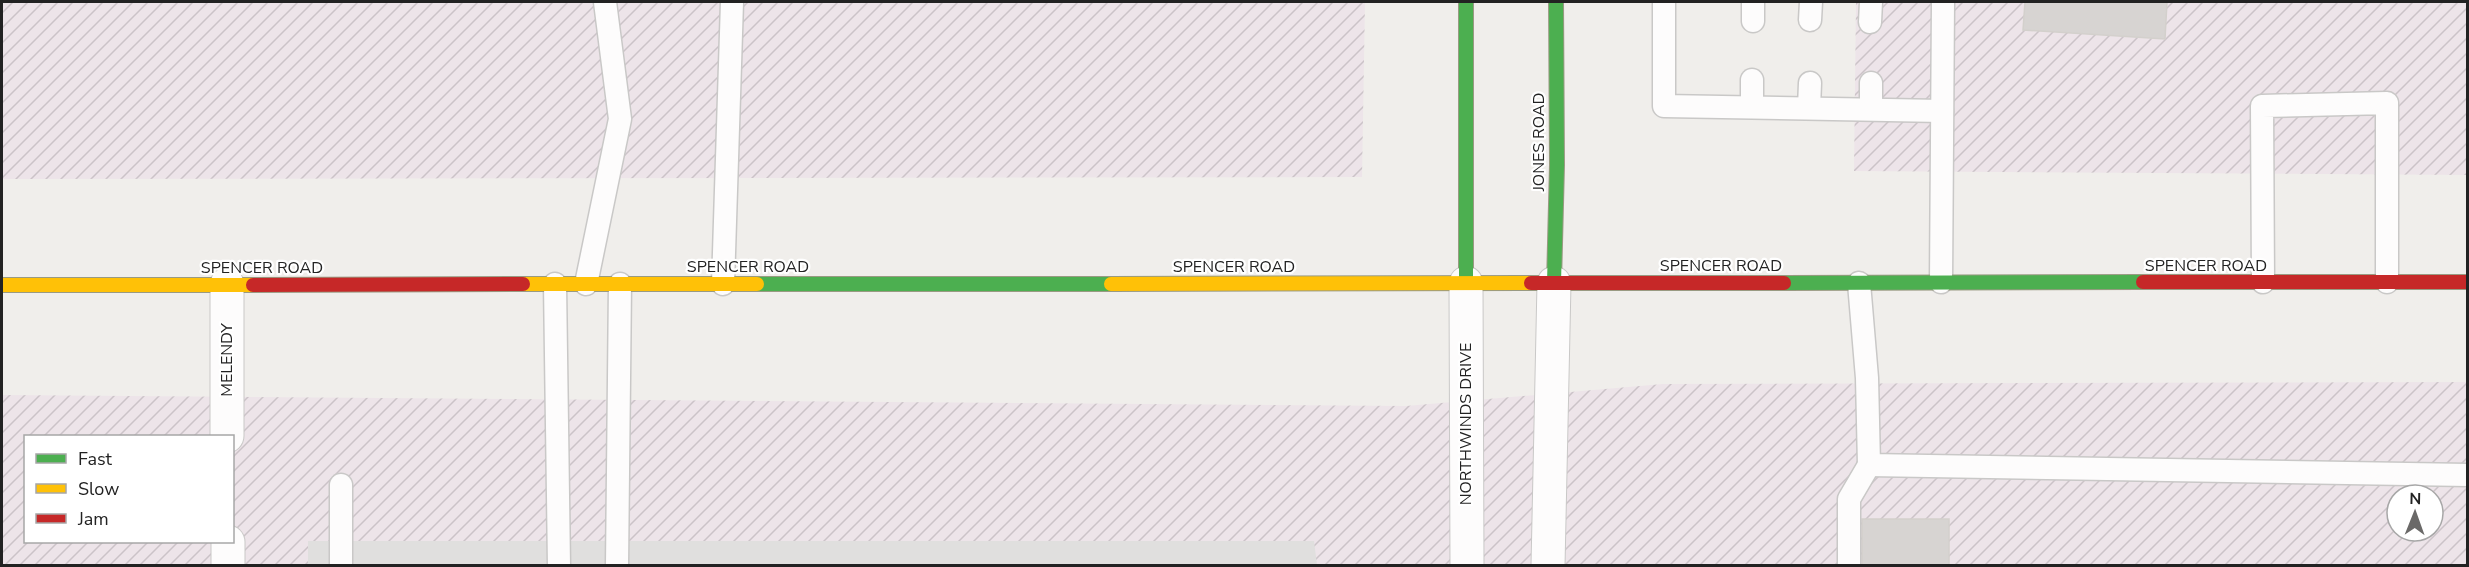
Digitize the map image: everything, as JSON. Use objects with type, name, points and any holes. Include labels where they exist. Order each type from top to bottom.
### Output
[{"type":"main road","points":[[1466,2],[1466,283]]},
{"type":"main road","name":"JONES ROAD","points":[[1554,283],[1557,165],[1556,2]]},
{"type":"main road","name":"SPENCER ROAD","points":[[2,285],[2468,282]]},
{"type":"street","name":"NORTHWINDS DRIVE","points":[[1466,283],[1467,566]]},
{"type":"street","points":[[1548,566],[1554,283]]},
{"type":"street","name":"MELENDY","points":[[227,284],[227,435]]},
{"type":"street","points":[[228,543],[228,566]]},
{"type":"lane","points":[[586,284],[620,119],[605,2]]},
{"type":"lane","points":[[723,284],[732,2]]},
{"type":"lane","points":[[1664,2],[1664,106],[1942,111]]},
{"type":"lane","points":[[1941,282],[1943,2]]},
{"type":"lane","points":[[1752,80],[1752,107]]},
{"type":"lane","points":[[1809,108],[1810,83]]},
{"type":"lane","points":[[1870,83],[1871,109]]},
{"type":"lane","points":[[2264,282],[2262,106],[2387,103],[2387,282]]},
{"type":"lane","points":[[1849,566],[1849,499],[1869,465],[1867,378],[1859,283]]},
{"type":"lane","points":[[555,284],[559,566]]},
{"type":"lane","points":[[616,566],[620,284]]},
{"type":"lane","points":[[1869,465],[2468,475]]},
{"type":"lane","points":[[341,485],[341,566]]},
{"type":"shaded area","points":[[2,2],[1365,2],[1362,177],[2,179]]},
{"type":"shaded area","points":[[1856,2],[2467,2],[2467,175],[1854,171]]},
{"type":"shaded area","points":[[2467,382],[2467,565],[2,566],[2,395],[1406,406],[1663,384]]},
{"type":"shaded area","points":[[308,541],[1314,541],[1317,565],[308,566]]},
{"type":"building","points":[[2025,2],[2167,2],[2165,39],[2023,30]]},
{"type":"building","points":[[1862,519],[1949,519],[1949,566],[1862,566]]},
{"type":"traffic: fast","points":[[1466,2],[1466,283]]},
{"type":"traffic: fast","points":[[1554,283],[1557,165],[1556,2]]},
{"type":"traffic: fast","points":[[1784,283],[2143,282]]},
{"type":"traffic: fast","points":[[757,284],[1111,284]]},
{"type":"traffic: slow","points":[[1111,284],[1531,283]]},
{"type":"traffic: slow","points":[[523,284],[757,284]]},
{"type":"traffic: slow","points":[[2,285],[253,285]]},
{"type":"traffic: jam","points":[[2143,282],[2468,282]]},
{"type":"traffic: jam","points":[[1531,283],[1784,283]]},
{"type":"traffic: jam","points":[[253,285],[523,284]]}]
